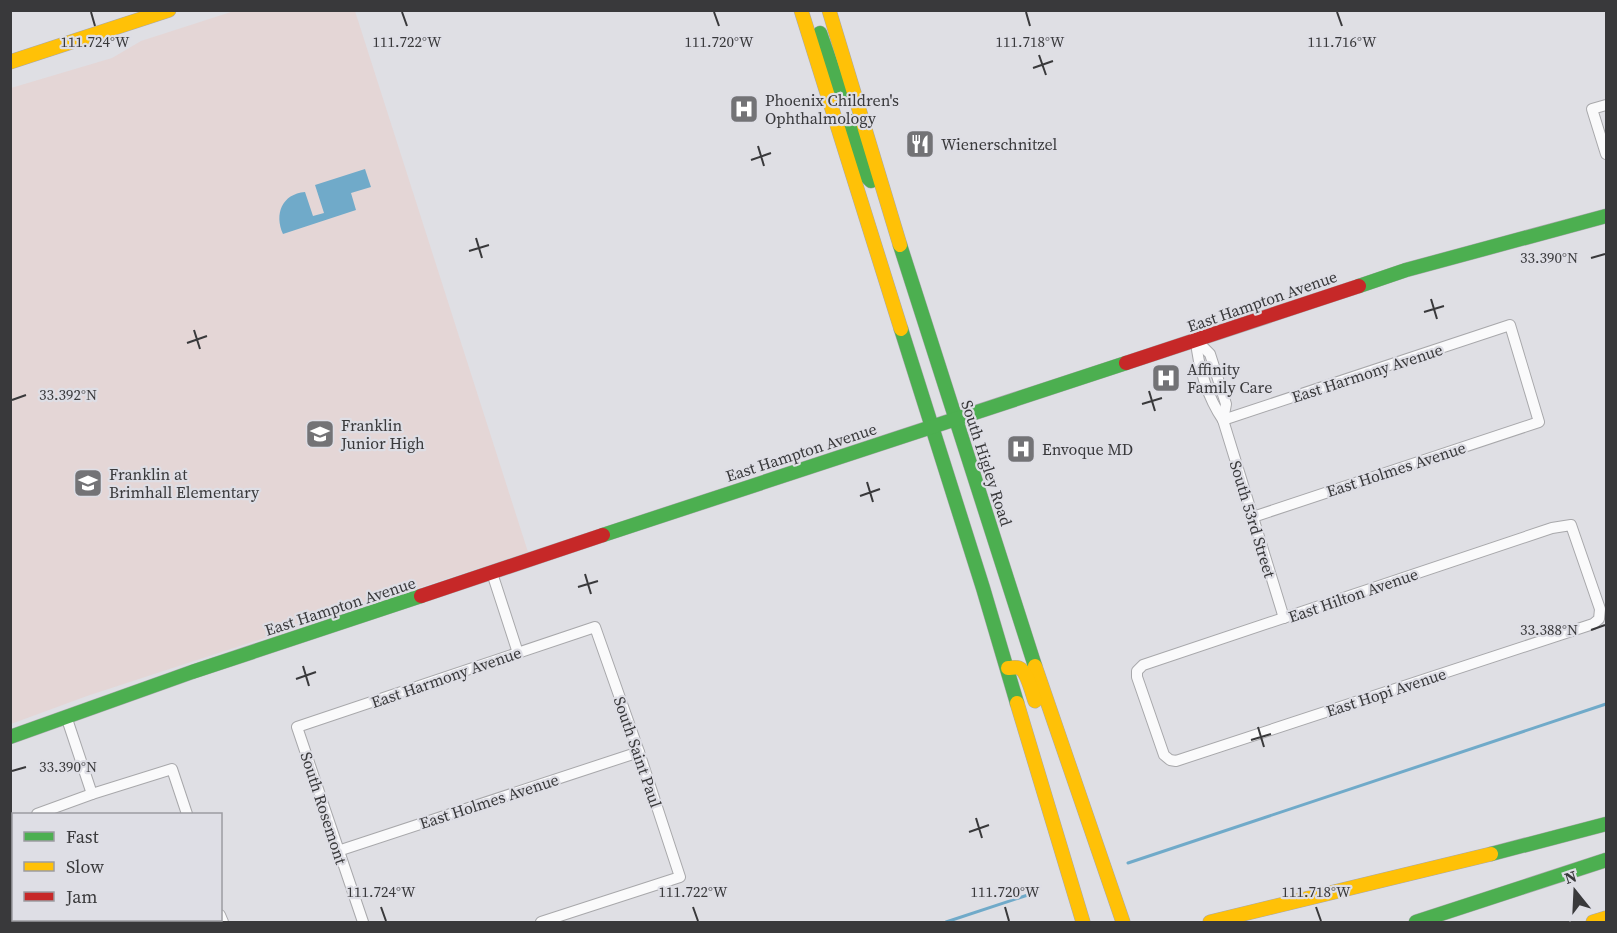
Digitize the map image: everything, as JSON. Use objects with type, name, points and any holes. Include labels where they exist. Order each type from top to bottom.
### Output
[{"type":"main road","points":[[10,62],[169,10]]},
{"type":"main road","points":[[802,10],[817,27],[840,90],[848,96],[853,94]]},
{"type":"main road","points":[[802,10],[1008,668],[1083,922]]},
{"type":"main road","name":"South Higley Road","points":[[829,10],[853,94],[955,418],[1028,644],[1123,922]]},
{"type":"main road","points":[[833,111],[844,113],[848,118],[867,177],[883,191]]},
{"type":"main road","name":"East Hampton Avenue","points":[[10,737],[204,668],[1407,270],[1606,216]]},
{"type":"main road","points":[[1008,668],[1019,668],[1027,679],[1058,766],[1078,790]]},
{"type":"main road","points":[[1210,922],[1509,850],[1606,824]]},
{"type":"main road","points":[[1416,922],[1606,860]]},
{"type":"main road","points":[[1593,922],[1606,918]]},
{"type":"street","points":[[1606,105],[1592,109],[1606,154]]},
{"type":"street","name":"East Harmony Avenue","points":[[1223,420],[1510,325],[1539,422]]},
{"type":"street","name":"South 53rd Street","points":[[1196,340],[1210,354],[1226,404],[1223,420]]},
{"type":"street","name":"South 53rd Street","points":[[1196,340],[1197,357],[1216,410],[1223,420],[1284,618]]},
{"type":"street","points":[[1204,378],[1216,374]]},
{"type":"street","name":"East Holmes Avenue","points":[[1253,517],[1539,422]]},
{"type":"street","name":"East Hilton Avenue","points":[[1170,760],[1164,755],[1137,677],[1137,671],[1143,665],[1552,528],[1571,525],[1600,609],[1599,619]]},
{"type":"street","points":[[492,573],[518,653]]},
{"type":"street","name":"East Hopi Avenue","points":[[1170,760],[1176,761],[1582,628],[1599,619]]},
{"type":"street","name":"East Harmony Avenue","points":[[297,728],[595,627]]},
{"type":"street","name":"South Saint Paul","points":[[540,922],[680,877],[595,627]]},
{"type":"street","points":[[66,716],[92,794]]},
{"type":"street","name":"South Rosemont","points":[[297,728],[363,922]]},
{"type":"street","name":"East Holmes Avenue","points":[[338,851],[639,752]]},
{"type":"street","points":[[40,813],[172,769],[187,813]]},
{"type":"shaded area","name":"Franklin Junior High","points":[[234,11],[355,11],[528,552],[87,696],[11,724],[11,88],[112,58],[141,41]]},
{"type":"water","points":[[365,169],[371,187],[351,193],[356,210],[283,234],[280,227],[280,212],[282,206],[291,197],[305,192],[313,216],[324,213],[315,185]]},
{"type":"waterway","points":[[1128,863],[1606,704]]},
{"type":"waterway","points":[[946,922],[1037,892]]},
{"type":"traffic: fast","points":[[820,33],[840,90],[846,95],[853,94]]},
{"type":"traffic: fast","points":[[849,121],[867,177],[871,181]]},
{"type":"traffic: fast","points":[[1359,286],[1406,270],[1606,216]]},
{"type":"traffic: fast","points":[[900,245],[1035,666]]},
{"type":"traffic: fast","points":[[901,329],[1017,703]]},
{"type":"traffic: fast","points":[[603,535],[1126,363]]},
{"type":"traffic: fast","points":[[10,737],[192,672],[421,596]]},
{"type":"traffic: fast","points":[[1491,854],[1606,824]]},
{"type":"traffic: fast","points":[[1416,922],[1606,860]]},
{"type":"traffic: slow","points":[[10,62],[169,10]]},
{"type":"traffic: slow","points":[[801,10],[901,329]]},
{"type":"traffic: slow","points":[[829,10],[900,245]]},
{"type":"traffic: slow","points":[[1035,666],[1123,922]]},
{"type":"traffic: slow","points":[[1008,668],[1022,670],[1035,701]]},
{"type":"traffic: slow","points":[[1017,703],[1083,922]]},
{"type":"traffic: slow","points":[[1210,922],[1491,854]]},
{"type":"traffic: slow","points":[[1593,922],[1606,918]]},
{"type":"traffic: jam","points":[[1126,363],[1359,286]]},
{"type":"traffic: jam","points":[[421,596],[603,535]]},
{"type":"place","name":"Phoenix Children's Ophthalmology","points":[[744,109]]},
{"type":"place","name":"Wienerschnitzel","points":[[920,144]]},
{"type":"place","name":"Affinity Family Care","points":[[1166,378]]},
{"type":"place","name":"Franklin Junior High","points":[[320,434]]},
{"type":"place","name":"Envoque MD","points":[[1021,449]]},
{"type":"place","name":"Franklin at Brimhall Elementary","points":[[88,483]]}]
